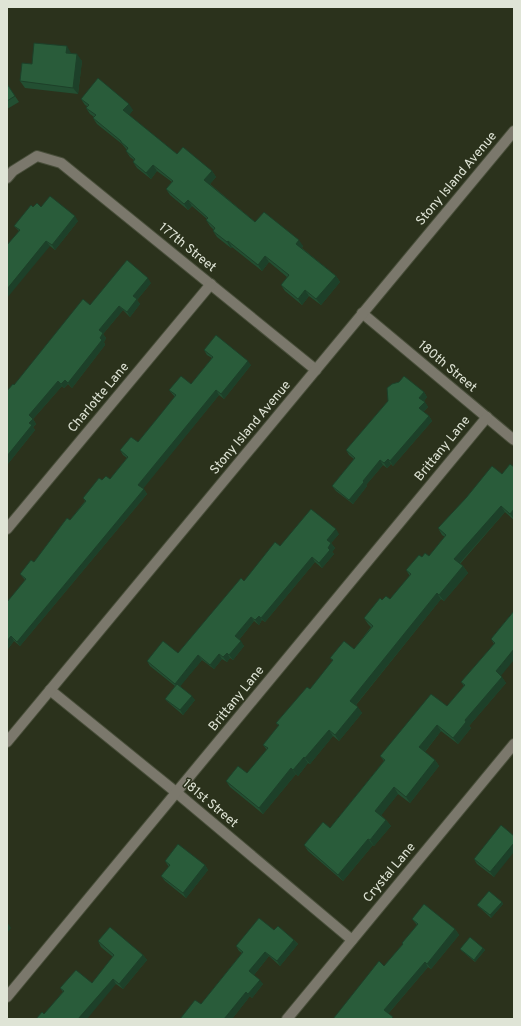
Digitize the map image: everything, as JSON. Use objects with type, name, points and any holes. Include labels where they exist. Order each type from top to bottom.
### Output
[{"type":"street","name":"Stony Island Avenue","points":[[7,742],[514,131]]},
{"type":"street","name":"177th Street","points":[[7,178],[13,171],[37,156],[60,163],[316,370]]},
{"type":"street","name":"Charlotte Lane","points":[[7,529],[211,284]]},
{"type":"street","name":"180th Street","points":[[362,313],[514,440]]},
{"type":"street","name":"Brittany Lane","points":[[7,998],[487,417]]},
{"type":"street","name":"181st Street","points":[[50,690],[177,793],[352,940]]},
{"type":"street","name":"Crystal Lane","points":[[287,1019],[514,744]]},
{"type":"building","points":[[34,43],[67,46],[66,53],[77,54],[73,88],[20,81],[22,63],[32,64]]},
{"type":"building","points":[[98,78],[129,104],[123,110],[177,154],[183,147],[212,171],[204,180],[255,222],[264,212],[299,240],[296,244],[336,276],[316,299],[305,290],[298,299],[281,285],[289,275],[265,256],[258,265],[213,231],[215,228],[206,220],[208,218],[188,200],[184,204],[166,189],[173,181],[153,165],[146,173],[133,162],[135,159],[126,151],[128,148],[93,118],[96,115],[86,108],[89,105],[81,99]]},
{"type":"building","points":[[7,84],[15,96],[7,101]]},
{"type":"building","points":[[50,196],[75,216],[52,245],[46,241],[7,289],[7,245],[20,230],[14,226],[31,205],[33,207],[37,203],[41,207]]},
{"type":"building","points":[[127,260],[148,278],[133,296],[137,299],[127,312],[119,306],[99,330],[103,333],[100,338],[102,340],[68,383],[65,380],[61,384],[58,381],[29,415],[33,419],[29,423],[32,425],[7,456],[7,391],[13,384],[14,385],[83,299],[90,305]]},
{"type":"building","points":[[216,335],[248,361],[221,394],[216,390],[138,485],[144,489],[17,642],[11,636],[7,641],[7,602],[26,579],[20,574],[31,560],[34,562],[67,518],[70,520],[86,501],[83,498],[99,478],[102,480],[106,476],[110,479],[128,457],[120,450],[131,437],[138,442],[176,395],[169,390],[181,376],[191,384],[213,357],[204,350]]},
{"type":"building","points":[[404,376],[424,392],[419,398],[425,402],[419,408],[429,416],[390,461],[388,459],[384,463],[380,460],[349,500],[332,486],[355,458],[346,450],[388,401],[387,388],[392,384],[399,382]]},
{"type":"building","points":[[510,464],[514,467],[514,509],[510,514],[501,506],[454,559],[463,566],[439,595],[437,593],[350,701],[358,707],[335,735],[329,730],[293,770],[291,768],[259,808],[226,781],[238,766],[247,773],[268,748],[263,745],[279,725],[276,723],[307,687],[310,689],[333,660],[330,658],[344,641],[354,649],[373,626],[364,618],[380,598],[382,600],[386,596],[390,599],[411,574],[406,570],[419,555],[422,557],[425,553],[429,556],[446,535],[438,528],[466,498],[492,466],[502,474]]},
{"type":"building","points":[[311,509],[336,529],[327,540],[331,543],[328,548],[330,550],[319,563],[312,557],[261,618],[259,616],[255,620],[251,617],[235,636],[241,641],[229,655],[227,653],[223,657],[219,654],[210,665],[198,655],[175,684],[147,661],[163,641],[178,653],[241,578],[244,581],[275,542],[280,546]]},
{"type":"building","points":[[514,611],[514,649],[496,671],[502,677],[465,720],[466,722],[453,738],[437,725],[419,747],[435,760],[406,797],[394,787],[375,811],[386,820],[338,875],[304,845],[323,822],[330,828],[385,760],[380,756],[431,694],[447,706],[465,685],[461,682],[495,643],[491,639]]},
{"type":"building","points":[[177,684],[192,696],[180,710],[165,699]]},
{"type":"building","points":[[501,825],[514,836],[514,843],[490,872],[474,859]]},
{"type":"building","points":[[178,844],[205,865],[183,893],[161,876],[170,865],[165,861]]},
{"type":"building","points":[[489,891],[502,902],[490,915],[477,905]]},
{"type":"building","points":[[424,904],[455,929],[427,964],[425,962],[384,1010],[393,1017],[391,1019],[333,1019],[379,961],[384,966],[403,944],[402,943],[418,924],[412,919]]},
{"type":"building","points":[[259,918],[274,930],[278,926],[294,940],[277,961],[265,952],[249,971],[260,980],[248,994],[246,992],[224,1019],[180,1019],[195,1000],[201,1004],[243,952],[236,946]]},
{"type":"building","points":[[110,927],[143,955],[119,984],[113,979],[78,1019],[36,1019],[42,1012],[44,1014],[64,991],[60,988],[76,970],[92,983],[114,955],[98,941]]},
{"type":"building","points":[[470,937],[483,948],[474,960],[460,949]]}]
